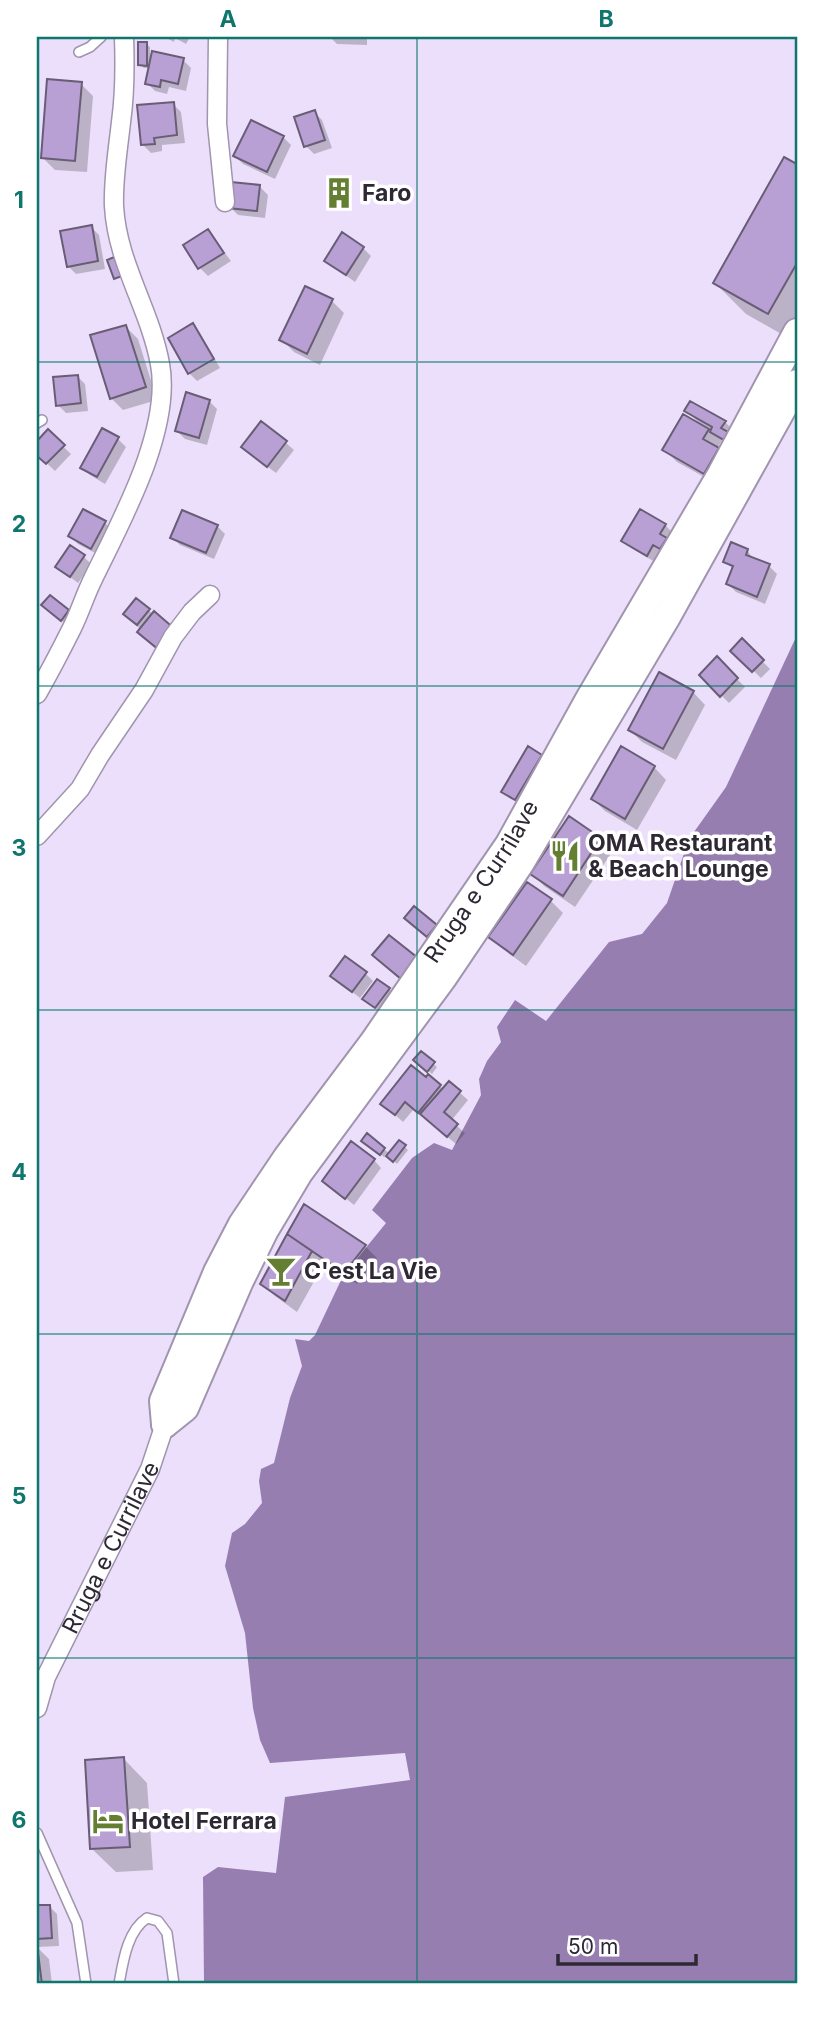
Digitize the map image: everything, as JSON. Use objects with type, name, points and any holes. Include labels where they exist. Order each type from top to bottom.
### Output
[{"type":"main road","name":"Rruga e Currilave","points":[[165,1424],[163,1401],[217,1272],[242,1224],[287,1157],[382,1030],[509,844],[589,699],[721,474],[797,332]]},
{"type":"main road","name":"Rruga e Currilave","points":[[165,1424],[185,1408],[244,1273],[265,1230],[299,1173],[443,978],[520,864],[668,615],[797,383]]},
{"type":"street","points":[[37,694],[72,627],[136,488],[159,414],[162,390],[160,365],[153,334],[119,244],[114,207],[115,161],[122,120],[124,37]]},
{"type":"street","points":[[218,37],[217,124],[225,202]]},
{"type":"street","points":[[37,836],[80,789],[144,690],[173,637],[192,612],[210,595]]},
{"type":"street","name":"Rruga e Currilave","points":[[37,1708],[46,1677],[150,1469],[165,1424]]},
{"type":"lane","points":[[79,52],[101,37]]},
{"type":"lane","points":[[37,1833],[77,1923],[86,1984]]},
{"type":"lane","points":[[119,1984],[123,1962],[137,1924],[147,1918],[158,1921],[167,1933],[174,1984]]},
{"type":"shaded area","points":[[797,635],[797,1984],[204,1984],[203,1877],[218,1867],[276,1873],[285,1797],[410,1780],[405,1753],[270,1763],[260,1740],[253,1708],[245,1633],[225,1566],[232,1533],[245,1524],[262,1503],[259,1481],[261,1469],[274,1463],[290,1398],[302,1366],[295,1339],[309,1341],[315,1335],[343,1276],[386,1223],[372,1210],[412,1158],[434,1143],[452,1150],[481,1095],[479,1079],[487,1061],[501,1042],[497,1027],[515,1000],[546,1021],[609,942],[642,934],[667,903],[689,839],[726,787]]},
{"type":"building","points":[[138,42],[147,42],[147,66],[138,65]]},
{"type":"building","points":[[152,51],[184,58],[178,84],[161,80],[160,87],[145,84]]},
{"type":"building","points":[[47,79],[82,82],[75,161],[41,158]]},
{"type":"building","points":[[174,102],[177,135],[154,138],[155,144],[141,145],[137,105]]},
{"type":"building","points":[[315,110],[325,140],[304,147],[294,117]]},
{"type":"building","points":[[251,120],[284,136],[267,172],[233,156]]},
{"type":"building","points":[[784,157],[797,164],[797,263],[768,314],[713,283]]},
{"type":"building","points":[[231,182],[260,185],[257,211],[228,208]]},
{"type":"building","name":"Faro","points":[[342,187],[345,197],[337,200],[334,189]]},
{"type":"building","points":[[92,225],[98,261],[67,267],[60,231]]},
{"type":"building","points":[[208,229],[224,253],[198,269],[183,245]]},
{"type":"building","points":[[342,232],[364,247],[346,275],[324,261]]},
{"type":"building","points":[[114,257],[122,276],[114,279],[107,260]]},
{"type":"building","points":[[305,286],[333,299],[307,354],[279,340]]},
{"type":"building","points":[[193,323],[214,359],[188,374],[168,338]]},
{"type":"building","points":[[126,325],[146,387],[110,399],[90,335]]},
{"type":"building","points":[[78,375],[81,403],[56,406],[53,377]]},
{"type":"building","points":[[186,392],[210,400],[199,438],[175,431]]},
{"type":"building","points":[[690,401],[726,421],[721,428],[728,432],[724,440],[710,432],[712,427],[684,411]]},
{"type":"building","points":[[683,414],[709,429],[703,439],[719,448],[704,474],[662,450]]},
{"type":"building","points":[[261,421],[287,441],[267,467],[241,447]]},
{"type":"building","points":[[102,428],[119,437],[97,477],[80,468]]},
{"type":"building","points":[[48,429],[65,445],[46,464],[37,456],[37,441]]},
{"type":"building","points":[[83,509],[106,521],[91,549],[68,536]]},
{"type":"building","points":[[640,509],[666,524],[660,534],[667,538],[660,549],[653,545],[647,556],[621,541]]},
{"type":"building","points":[[182,510],[218,525],[206,553],[170,538]]},
{"type":"building","points":[[731,542],[748,549],[746,555],[770,564],[757,597],[726,584],[733,566],[723,562]]},
{"type":"building","points":[[70,545],[85,555],[70,577],[55,567]]},
{"type":"building","points":[[50,595],[69,610],[61,621],[41,605]]},
{"type":"building","points":[[136,598],[150,609],[137,625],[123,614]]},
{"type":"building","points":[[154,611],[176,630],[159,650],[137,632]]},
{"type":"building","points":[[742,638],[764,660],[752,672],[730,651]]},
{"type":"building","points":[[717,656],[738,678],[720,697],[699,675]]},
{"type":"building","points":[[659,672],[694,691],[663,749],[628,730]]},
{"type":"building","points":[[528,746],[542,755],[515,800],[501,792]]},
{"type":"building","points":[[621,746],[655,766],[625,819],[591,799]]},
{"type":"building","name":"OMA Restaurant & Beach Lounge","points":[[569,816],[601,838],[563,896],[530,874]]},
{"type":"building","points":[[527,882],[552,899],[513,955],[488,937]]},
{"type":"building","points":[[414,906],[437,925],[427,937],[404,918]]},
{"type":"building","points":[[389,935],[418,958],[401,979],[372,955]]},
{"type":"building","points":[[345,956],[367,972],[352,992],[330,976]]},
{"type":"building","points":[[377,979],[390,988],[375,1008],[362,999]]},
{"type":"building","points":[[421,1051],[435,1062],[427,1072],[413,1060]]},
{"type":"building","points":[[411,1065],[441,1085],[418,1113],[405,1102],[395,1115],[380,1104]]},
{"type":"building","points":[[449,1081],[461,1091],[444,1112],[458,1124],[447,1137],[420,1114]]},
{"type":"building","points":[[367,1133],[385,1148],[380,1155],[361,1141]]},
{"type":"building","points":[[399,1140],[406,1145],[393,1162],[386,1156]]},
{"type":"building","points":[[351,1141],[375,1159],[345,1199],[322,1181]]},
{"type":"building","points":[[304,1204],[366,1245],[344,1273],[287,1234]]},
{"type":"building","points":[[287,1234],[312,1251],[285,1301],[260,1284]]},
{"type":"building","points":[[124,1757],[130,1847],[90,1849],[85,1760]]},
{"type":"building","points":[[37,1905],[50,1905],[52,1938],[37,1939]]},
{"type":"building","points":[[37,1945],[42,1984],[37,1984]]},
{"type":"place","name":"Faro","points":[[339,193]]},
{"type":"place","name":"OMA Restaurant & Beach Lounge","points":[[565,856]]},
{"type":"place","name":"C'est La Vie","points":[[281,1271]]},
{"type":"place","name":"Hotel Ferrara","points":[[108,1821]]}]
